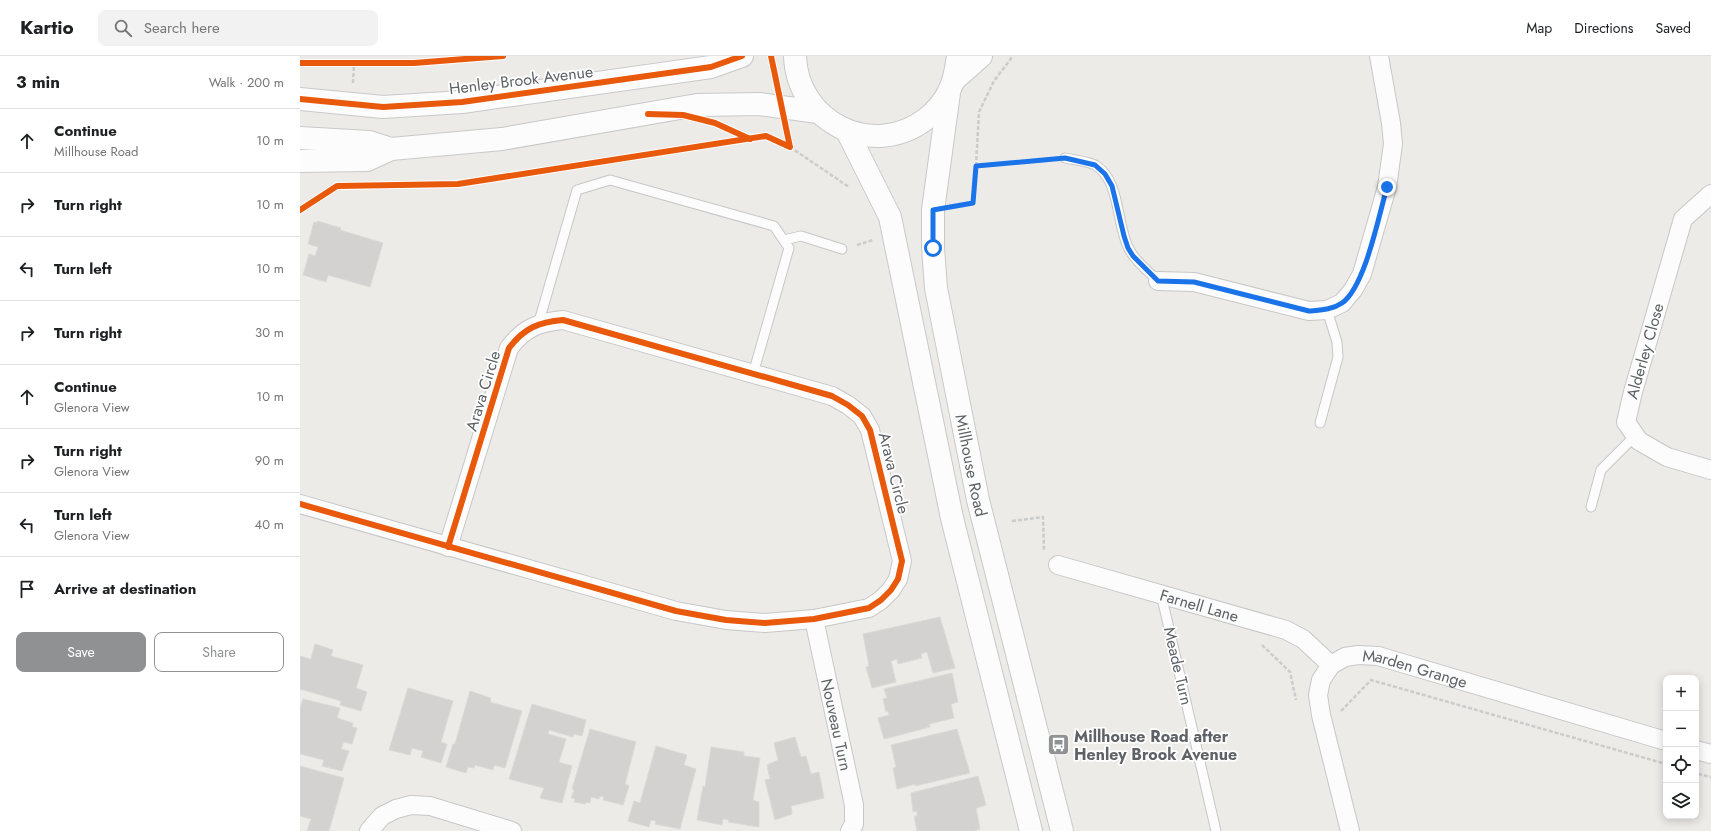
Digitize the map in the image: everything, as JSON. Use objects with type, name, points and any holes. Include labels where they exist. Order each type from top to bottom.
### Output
[{"type":"main road","name":"Henley Brook Avenue","points":[[300,99],[382,107],[462,102],[711,67],[742,56]]},
{"type":"main road","points":[[795,56],[796,69],[803,92],[818,112],[832,123],[847,131],[870,136],[894,134],[916,126],[935,112],[951,86],[982,56]]},
{"type":"main road","name":"Millhouse Road","points":[[958,56],[951,86],[933,210],[933,248],[936,288],[978,500],[1062,831]]},
{"type":"main road","points":[[300,138],[369,142],[391,148],[502,139],[697,106],[759,104],[818,112]]},
{"type":"main road","name":"Millhouse Road","points":[[847,131],[890,217],[952,518],[1031,831]]},
{"type":"main road","points":[[301,162],[367,160],[391,148]]},
{"type":"street","points":[[1158,281],[1194,282],[1309,311],[1327,310],[1342,303],[1353,290],[1362,274],[1387,187],[1392,137],[1391,123],[1378,56]]},
{"type":"street","name":"Alderley Close","points":[[1711,194],[1683,219],[1633,392],[1626,422],[1639,441],[1667,457],[1711,470]]},
{"type":"street","name":"Arava Circle","points":[[300,504],[448,547],[676,611],[726,620],[765,623],[814,619],[869,608],[881,600],[891,590],[898,579],[902,561],[894,522],[870,430],[862,416],[848,405],[832,396],[563,320],[545,322],[538,325],[518,337],[509,348],[448,547]]},
{"type":"street","name":"Farnell Lane","points":[[1058,565],[1286,630],[1303,639],[1331,665]]},
{"type":"street","name":"Nouveau Turn","points":[[814,619],[854,805],[854,824],[850,831]]},
{"type":"street","name":"Marden Grange","points":[[1331,665],[1344,657],[1358,654],[1378,656],[1663,740]]},
{"type":"street","points":[[1331,665],[1321,680],[1318,695],[1321,715],[1350,831]]},
{"type":"street","points":[[1699,751],[1711,754]]},
{"type":"street","points":[[369,831],[382,816],[396,809],[411,805],[430,806],[512,831]]},
{"type":"lane","points":[[1065,158],[1095,165],[1105,174],[1112,186],[1128,248],[1133,256],[1158,281]]},
{"type":"lane","points":[[538,325],[577,190],[610,180],[774,226],[789,248],[753,374]]},
{"type":"lane","points":[[784,240],[801,236],[842,249]]},
{"type":"lane","points":[[1320,423],[1338,357],[1337,342],[1327,310]]},
{"type":"lane","points":[[1591,507],[1601,470],[1635,436]]},
{"type":"lane","name":"Meade Turn","points":[[1161,594],[1216,831]]},
{"type":"path","points":[[933,210],[973,203],[979,112],[994,81],[1012,56]]},
{"type":"path","points":[[347,64],[361,64]]},
{"type":"path","points":[[976,166],[1065,158]]},
{"type":"path","points":[[1012,521],[1043,517],[1044,553]]},
{"type":"path","points":[[1261,644],[1290,672],[1297,702]]},
{"type":"path","points":[[1342,719],[1340,711],[1371,680],[1663,763]]},
{"type":"path","points":[[1699,774],[1711,777]]},
{"type":"building","points":[[317,221],[341,228],[340,230],[383,243],[370,287],[328,275],[326,282],[303,275],[309,254],[315,256],[318,247],[308,244],[314,222],[317,223]]},
{"type":"building","points":[[940,617],[955,668],[933,673],[927,652],[921,654],[922,658],[898,664],[897,659],[891,661],[896,682],[872,688],[866,667],[869,666],[863,634]]},
{"type":"building","points":[[315,644],[333,650],[331,656],[363,665],[356,688],[367,692],[361,711],[340,705],[341,701],[300,689],[300,656],[311,659]]},
{"type":"building","points":[[952,673],[958,702],[951,704],[954,718],[929,724],[930,727],[884,739],[878,718],[889,715],[888,711],[886,712],[883,699],[887,698],[884,689]]},
{"type":"building","points":[[408,688],[453,701],[441,742],[447,744],[441,763],[421,757],[423,751],[412,748],[410,755],[389,750]]},
{"type":"building","points":[[470,691],[491,698],[490,702],[522,711],[505,768],[494,765],[493,770],[475,765],[474,768],[468,767],[466,773],[446,767],[453,744],[455,744]]},
{"type":"building","points":[[303,699],[340,708],[337,718],[353,723],[352,727],[357,728],[352,744],[344,742],[341,749],[349,751],[342,771],[322,766],[324,760],[300,754],[300,708]]},
{"type":"building","points":[[532,704],[586,720],[582,736],[574,734],[573,737],[549,730],[548,734],[566,739],[559,762],[572,766],[562,803],[540,798],[544,788],[509,779]]},
{"type":"building","points":[[590,729],[636,742],[625,784],[629,786],[623,805],[603,800],[604,797],[600,796],[599,799],[591,797],[590,803],[586,802],[585,804],[574,802],[575,799],[571,798],[574,790],[572,789]]},
{"type":"building","points":[[957,729],[970,773],[897,789],[893,768],[896,767],[891,745]]},
{"type":"building","points":[[795,737],[801,757],[806,756],[811,774],[819,772],[824,798],[791,806],[792,814],[775,820],[765,780],[770,779],[767,765],[778,760],[774,743]]},
{"type":"building","points":[[656,746],[687,755],[684,765],[696,769],[680,829],[655,824],[656,821],[651,820],[649,827],[628,821],[634,801],[640,803]]},
{"type":"building","points":[[711,747],[744,752],[744,756],[760,758],[753,800],[759,802],[759,827],[728,822],[729,820],[723,819],[722,825],[697,820],[703,786],[705,787]]},
{"type":"building","points":[[300,766],[344,778],[329,831],[307,831],[311,819],[300,816]]},
{"type":"building","points":[[978,776],[986,805],[976,808],[980,829],[974,831],[917,831],[914,816],[917,816],[917,811],[913,812],[911,793]]},
{"type":"cycle path","points":[[300,63],[414,63],[503,56]]},
{"type":"cycle path","points":[[300,99],[383,107],[462,102],[711,67],[742,56]]},
{"type":"cycle path","points":[[300,210],[337,186],[458,184],[766,136],[790,147],[771,56]]},
{"type":"cycle path","points":[[648,114],[683,115],[715,123],[750,139]]},
{"type":"cycle path","points":[[300,504],[676,611],[726,620],[765,623],[814,619],[869,608],[881,600],[891,590],[898,579],[902,561],[870,430],[862,416],[848,405],[832,396],[563,320],[547,322],[533,327],[520,335],[509,348],[448,547]]},
{"type":"place","name":"Millhouse Road after Henley Brook Avenue","points":[[1058,745]]},
{"type":"route","points":[[933,248],[933,210],[973,203],[976,166],[1065,158],[1095,165],[1105,174],[1112,186],[1128,248],[1133,256],[1158,281],[1194,282],[1309,311],[1327,310],[1342,303],[1353,290],[1362,274],[1387,187]]}]
